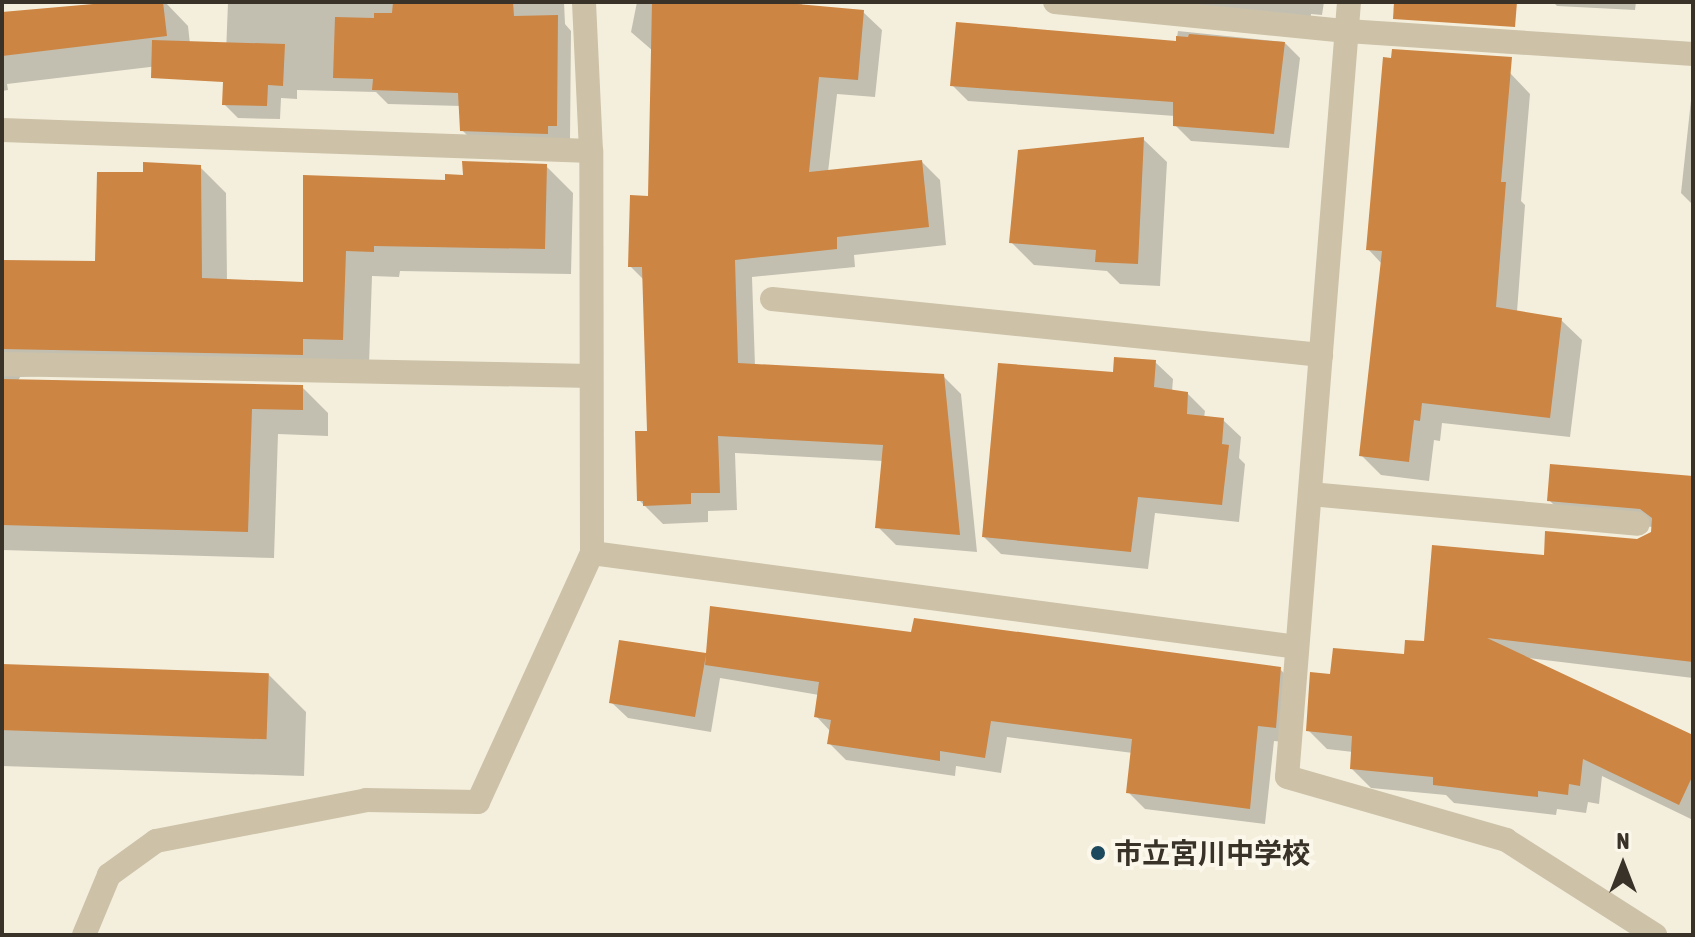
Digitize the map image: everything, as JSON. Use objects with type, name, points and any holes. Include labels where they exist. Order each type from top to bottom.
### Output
[{"type":"street","points":[[84,935],[109,875],[156,841],[366,800],[478,802],[592,553],[591,151],[584,2]]},
{"type":"street","points":[[1055,2],[1347,31],[1693,54]]},
{"type":"street","points":[[1349,2],[1287,777],[1506,840],[1655,935]]},
{"type":"street","points":[[2,130],[591,151]]},
{"type":"street","points":[[772,299],[1321,355]]},
{"type":"street","points":[[2,364],[591,376]]},
{"type":"street","points":[[1310,494],[1638,524]]},
{"type":"street","points":[[592,553],[1297,647]]},
{"type":"building","points":[[116,2],[163,2],[167,36],[2,56],[2,12]]},
{"type":"building","points":[[393,2],[513,2],[514,16],[558,15],[557,126],[548,126],[548,134],[460,131],[458,93],[372,90],[373,79],[333,78],[335,17],[374,18],[374,13],[392,13]]},
{"type":"building","points":[[652,2],[775,2],[864,10],[858,80],[819,77],[809,172],[922,160],[929,227],[837,237],[837,249],[735,260],[738,363],[944,374],[960,535],[875,528],[883,445],[718,436],[720,493],[691,493],[691,504],[643,506],[643,501],[637,501],[635,431],[647,431],[642,267],[628,267],[630,195],[648,196]]},
{"type":"building","points":[[1394,2],[1517,2],[1515,27],[1393,19]]},
{"type":"building","points":[[956,22],[1176,41],[1176,36],[1188,37],[1189,34],[1285,42],[1274,134],[1173,126],[1173,102],[950,86]]},
{"type":"building","points":[[152,40],[285,44],[283,86],[268,85],[267,106],[222,105],[223,82],[151,78]]},
{"type":"building","points":[[1392,49],[1512,57],[1501,182],[1506,182],[1496,307],[1562,318],[1550,418],[1422,403],[1420,421],[1414,420],[1409,462],[1359,456],[1382,251],[1366,250],[1383,57],[1391,58]]},
{"type":"building","points":[[1144,137],[1138,264],[1095,262],[1096,250],[1009,243],[1018,150]]},
{"type":"building","points":[[462,161],[547,164],[545,249],[374,246],[374,252],[346,251],[343,340],[303,339],[303,355],[2,349],[2,260],[95,261],[97,172],[143,172],[143,162],[201,165],[202,278],[303,282],[303,175],[445,180],[445,174],[463,175]]},
{"type":"building","points":[[1114,357],[1156,360],[1154,387],[1188,392],[1187,414],[1224,418],[1222,444],[1229,445],[1222,505],[1138,497],[1131,552],[982,537],[998,363],[1113,372]]},
{"type":"building","points":[[2,379],[303,385],[303,410],[252,409],[248,532],[2,525]]},
{"type":"building","points":[[1550,464],[1693,476],[1693,662],[1487,638],[1693,735],[1693,775],[1679,805],[1583,759],[1580,786],[1569,784],[1568,795],[1538,791],[1538,797],[1433,785],[1433,777],[1350,769],[1352,736],[1306,731],[1310,672],[1330,674],[1333,648],[1404,654],[1405,640],[1424,641],[1432,545],[1544,555],[1545,531],[1637,539],[1651,532],[1652,518],[1640,509],[1547,501]]},
{"type":"building","points":[[710,606],[911,632],[914,618],[1281,667],[1276,728],[1258,726],[1250,809],[1126,793],[1132,739],[991,721],[985,758],[940,751],[940,761],[827,744],[831,720],[814,717],[819,682],[705,665],[706,655],[695,717],[609,703],[619,640],[706,653]]},
{"type":"building","points":[[2,664],[269,673],[267,739],[2,730]]},
{"type":"place","name":"市立宮川中学校","points":[[1098,853]]}]
